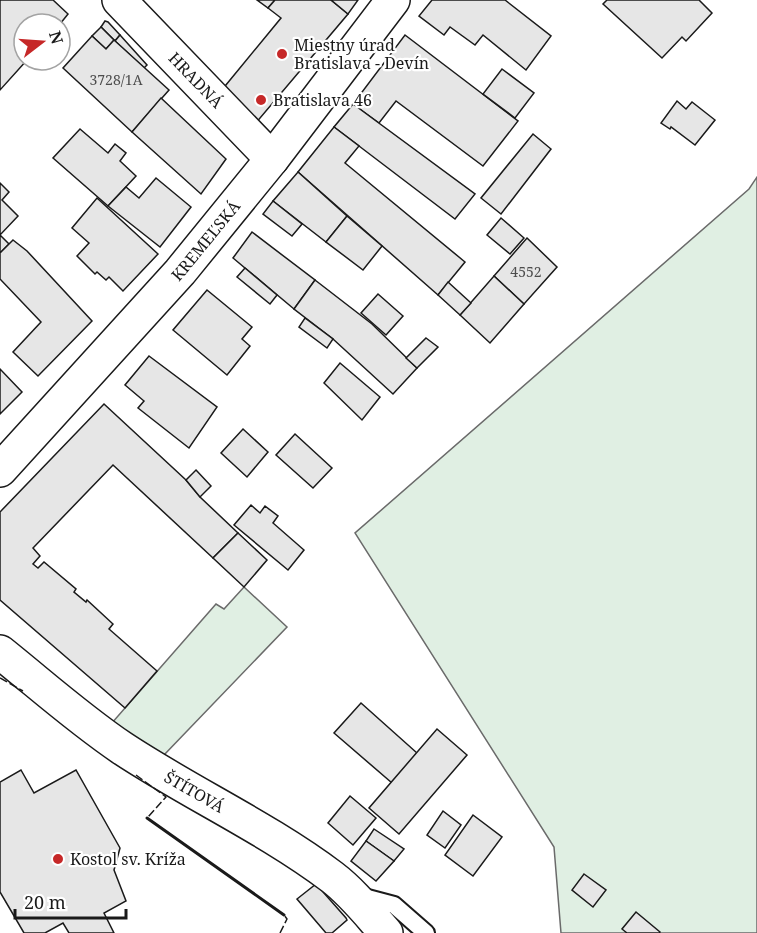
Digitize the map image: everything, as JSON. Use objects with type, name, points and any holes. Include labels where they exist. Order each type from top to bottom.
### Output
[{"type":"street","name":"HRADNÁ","points":[[119,0],[272,159]]},
{"type":"street","name":"KREMEĽSKÁ","points":[[0,470],[180,272],[272,159],[393,0]]},
{"type":"street","name":"ŠTÍTOVÁ","points":[[0,652],[122,747],[286,847],[332,878],[350,893],[386,933]]},
{"type":"lane","points":[[350,893],[394,905],[426,933]]},
{"type":"green space","points":[[757,177],[757,933],[561,933],[554,847],[355,533],[749,189]]},
{"type":"green space","points":[[244,587],[287,627],[163,756],[111,724],[216,604],[224,609]]},
{"type":"building","points":[[0,0],[53,0],[66,12],[12,12],[12,72],[16,72],[0,90]]},
{"type":"building","points":[[257,0],[275,0],[268,8]]},
{"type":"building","name":"Miestny úrad Bratislava - Devín","points":[[275,0],[331,0],[348,14],[255,124],[221,91],[281,18],[268,8]]},
{"type":"building","points":[[331,0],[358,0],[348,14]]},
{"type":"building","points":[[432,0],[505,0],[551,36],[526,70],[483,35],[475,45],[450,27],[444,35],[419,16]]},
{"type":"building","points":[[607,0],[699,0],[712,13],[686,41],[682,37],[662,58],[603,4]]},
{"type":"building","points":[[105,21],[120,35],[115,41],[101,27]]},
{"type":"building","points":[[101,27],[114,40],[106,49],[92,36]]},
{"type":"building","points":[[120,35],[147,65],[144,68],[115,41]]},
{"type":"building","points":[[405,35],[518,121],[483,166],[396,101],[379,123],[353,104]]},
{"type":"building","points":[[92,36],[106,49],[114,40],[169,90],[132,132],[67,72],[72,72],[72,58]]},
{"type":"building","points":[[502,69],[534,93],[515,118],[483,94]]},
{"type":"building","points":[[161,98],[226,159],[201,194],[132,132]]},
{"type":"building","points":[[677,101],[686,109],[692,102],[715,120],[695,145],[671,127],[670,129],[661,123]]},
{"type":"building","points":[[353,104],[475,194],[455,219],[334,127]]},
{"type":"building","points":[[334,127],[359,146],[345,163],[465,262],[438,295],[298,172]]},
{"type":"building","points":[[80,129],[108,153],[115,144],[126,153],[120,161],[136,176],[108,206],[53,158]]},
{"type":"building","points":[[533,134],[551,149],[501,214],[481,198]]},
{"type":"building","points":[[298,172],[347,216],[326,242],[273,201]]},
{"type":"building","points":[[156,178],[191,207],[160,247],[108,206],[126,187],[139,198]]},
{"type":"building","points":[[0,183],[9,192],[2,200],[18,216],[0,235]]},
{"type":"building","points":[[97,198],[158,254],[123,291],[109,277],[106,280],[97,272],[95,274],[77,256],[89,243],[72,228]]},
{"type":"building","points":[[273,201],[302,224],[292,236],[263,214]]},
{"type":"building","points":[[347,216],[382,246],[363,270],[326,242]]},
{"type":"building","points":[[501,218],[524,238],[510,254],[487,235]]},
{"type":"building","points":[[252,232],[315,280],[294,309],[233,258]]},
{"type":"building","points":[[0,235],[9,244],[0,253]]},
{"type":"building","points":[[527,238],[557,267],[524,304],[494,276]]},
{"type":"building","points":[[13,240],[27,251],[92,321],[38,376],[13,352],[41,322],[0,279],[0,253]]},
{"type":"building","points":[[245,268],[277,295],[270,304],[237,277]]},
{"type":"building","points":[[494,276],[524,304],[490,343],[460,315]]},
{"type":"building","points":[[315,280],[372,324],[417,368],[393,394],[333,339],[294,309]]},
{"type":"building","points":[[448,282],[471,303],[460,315],[438,295]]},
{"type":"building","points":[[207,290],[252,327],[242,339],[250,346],[227,375],[173,330]]},
{"type":"building","points":[[378,294],[403,316],[386,335],[361,313]]},
{"type":"building","points":[[305,318],[333,339],[327,348],[299,327]]},
{"type":"building","points":[[426,338],[438,347],[417,368],[406,358]]},
{"type":"building","points":[[149,356],[217,407],[189,448],[138,408],[144,401],[125,385]]},
{"type":"building","points":[[340,363],[380,397],[362,420],[324,383]]},
{"type":"building","points":[[0,369],[22,392],[0,414]]},
{"type":"building","points":[[104,404],[186,480],[200,497],[238,533],[213,558],[113,465],[33,548],[40,556],[33,564],[38,568],[44,562],[76,589],[74,592],[86,602],[87,600],[113,624],[109,629],[157,671],[125,708],[0,600],[0,512]]},
{"type":"building","points":[[243,429],[268,452],[247,477],[221,453]]},
{"type":"building","points":[[295,434],[332,468],[313,488],[276,455]]},
{"type":"building","points":[[196,470],[211,486],[200,497],[186,480]]},
{"type":"building","points":[[251,505],[260,513],[265,506],[278,516],[273,523],[304,550],[288,570],[234,525]]},
{"type":"building","points":[[238,533],[267,560],[244,587],[213,558]]},
{"type":"building","points":[[361,703],[417,753],[392,783],[334,733]]},
{"type":"building","points":[[437,729],[467,755],[399,834],[369,808]]},
{"type":"building","name":"Kostol sv. Kríža","points":[[21,770],[34,793],[76,770],[120,848],[114,870],[126,901],[104,913],[114,933],[69,933],[63,923],[45,933],[24,933],[0,892],[0,782]]},
{"type":"building","points":[[350,796],[376,818],[353,845],[328,823]]},
{"type":"building","points":[[443,811],[461,825],[445,848],[427,835]]},
{"type":"building","points":[[473,815],[502,837],[473,876],[445,855]]},
{"type":"building","points":[[374,829],[404,849],[394,861],[366,841]]},
{"type":"building","points":[[366,841],[394,861],[376,881],[351,861]]},
{"type":"building","points":[[584,874],[606,890],[593,907],[572,890]]},
{"type":"building","points":[[316,884],[347,920],[332,933],[326,933],[297,899]]},
{"type":"building","points":[[636,912],[660,932],[627,933],[622,929]]},
{"type":"fence","points":[[0,678],[23,691]]},
{"type":"fence","points":[[136,775],[166,797],[147,818]]},
{"type":"fence","points":[[280,933],[287,919],[284,915]]},
{"type":"wall","points":[[147,818],[284,915]]},
{"type":"place","name":"Miestny úrad Bratislava - Devín","points":[[282,54]]},
{"type":"place","name":"Bratislava 46","points":[[261,100]]},
{"type":"place","name":"Kostol sv. Kríža","points":[[58,859]]}]
